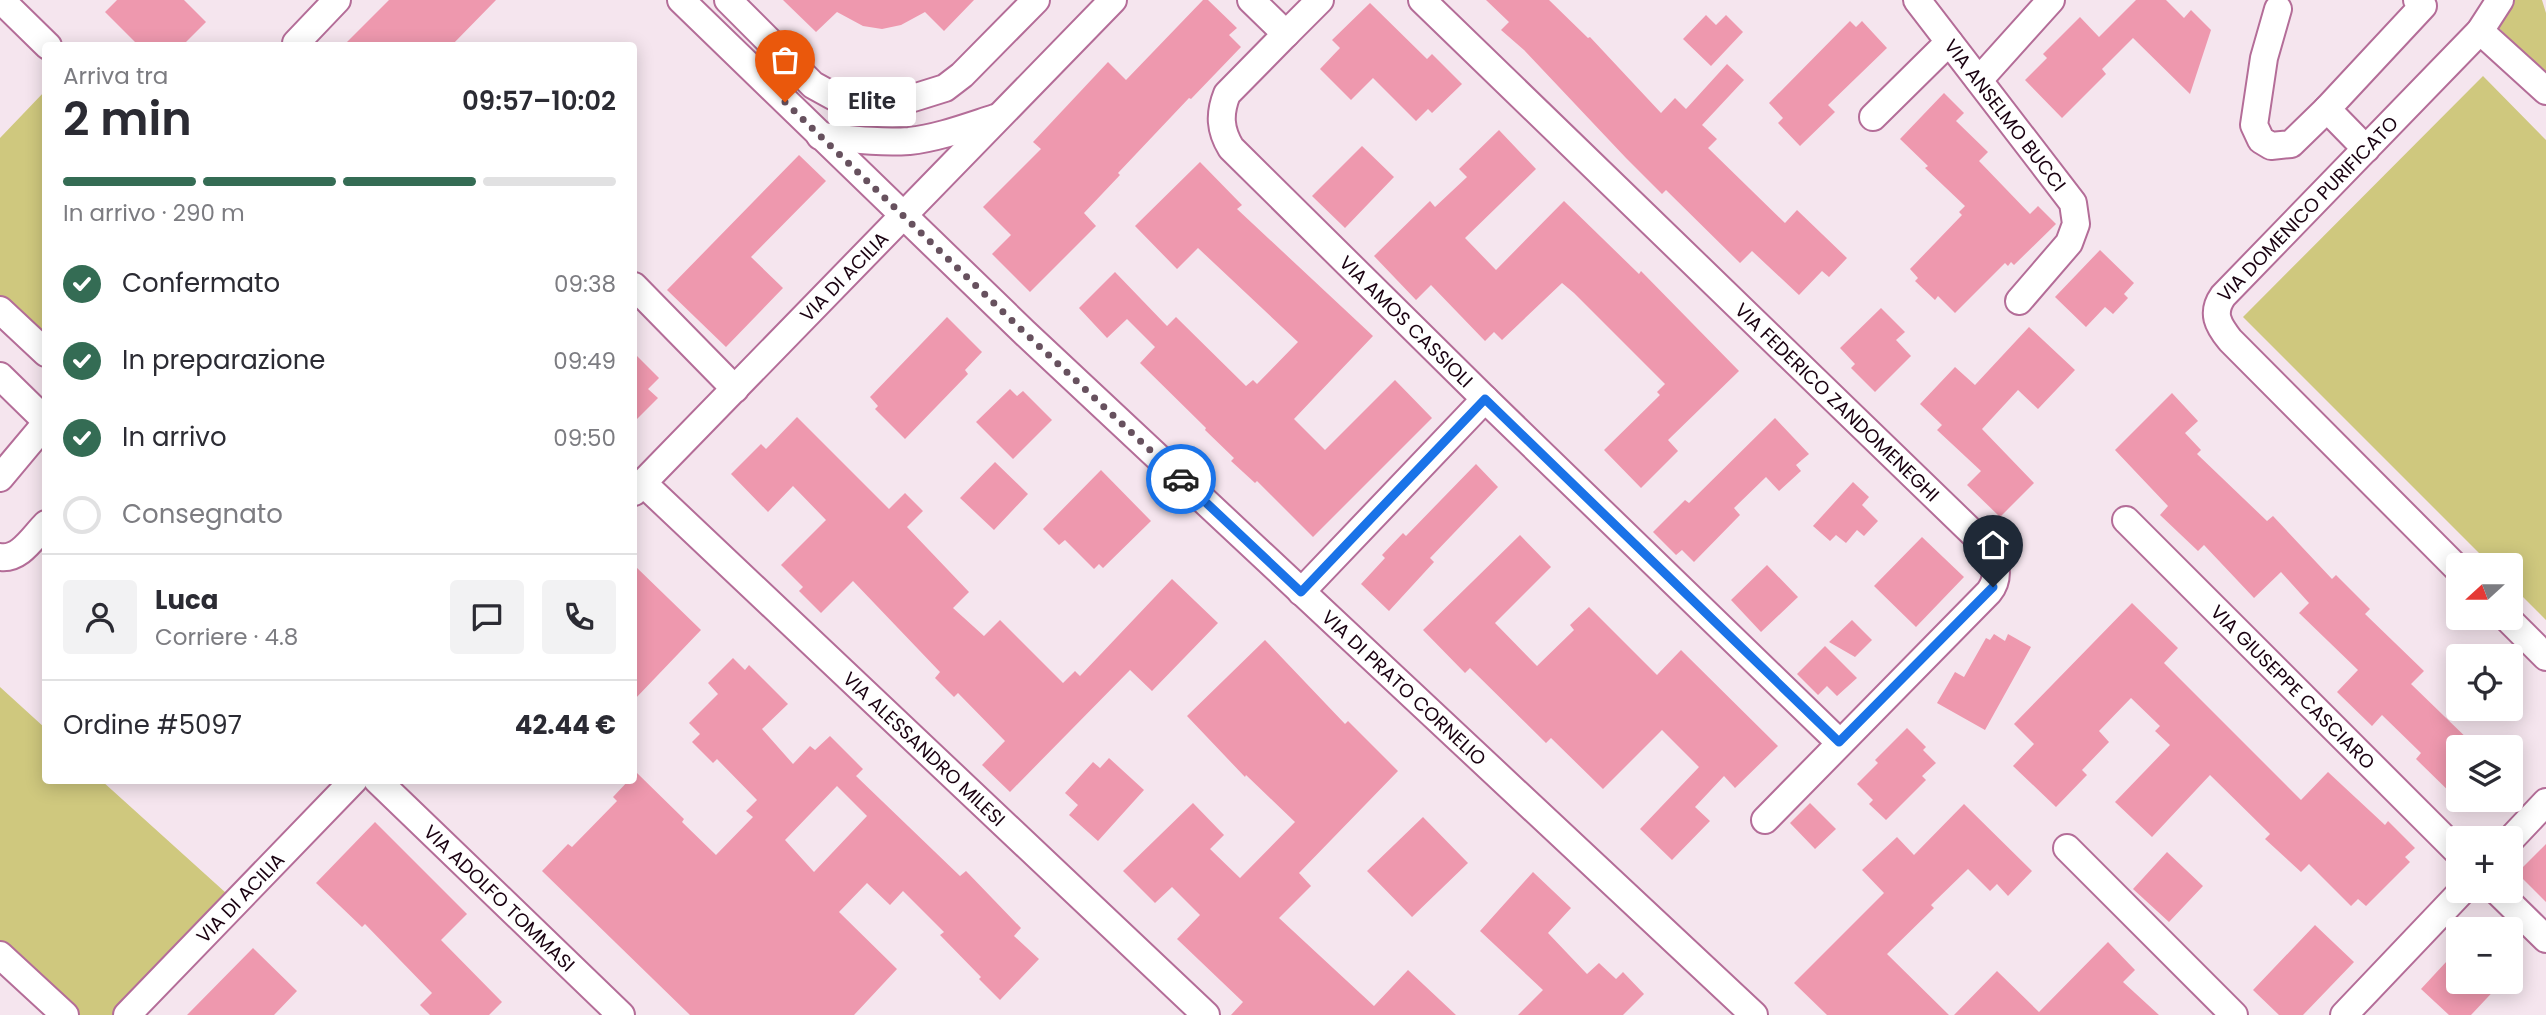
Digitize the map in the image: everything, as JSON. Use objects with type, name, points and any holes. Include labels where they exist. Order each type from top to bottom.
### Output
[{"type":"street","points":[[1,0],[44,42]]},
{"type":"street","points":[[297,42],[337,0]]},
{"type":"street","name":"VIA DI PRATO CORNELIO","points":[[681,0],[902,216],[1754,1015]]},
{"type":"street","points":[[715,33],[732,5],[813,85],[833,96],[857,101],[913,98],[945,88],[962,75],[1036,0]]},
{"type":"street","name":"VIA DI ACILIA","points":[[638,487],[1113,0]]},
{"type":"street","points":[[1251,0],[1286,34],[1320,0]]},
{"type":"street","name":"VIA FEDERICO ZANDOMENEGHI","points":[[1422,0],[1990,551],[1996,570],[1993,587],[1765,820]]},
{"type":"street","name":"VIA ANSELMO BUCCI","points":[[1917,0],[2068,194],[2076,214],[2076,224],[2069,243],[2018,301]]},
{"type":"street","points":[[1979,80],[2051,0]]},
{"type":"street","points":[[2278,9],[2264,58],[2254,125],[2261,140],[2271,146],[2291,144],[2327,108],[2423,6],[2417,0]]},
{"type":"street","name":"VIA DOMENICO PURIFICATO","points":[[2446,556],[2246,357],[2222,330],[2217,320],[2217,306],[2223,296],[2480,31],[2500,0]]},
{"type":"street","points":[[2480,31],[2546,91]]},
{"type":"street","name":"VIA AMOS CASSIOLI","points":[[1286,34],[1227,94],[1221,113],[1222,131],[1237,156],[1839,742]]},
{"type":"street","points":[[1872,117],[1949,41]]},
{"type":"street","points":[[2327,108],[2365,149]]},
{"type":"street","points":[[820,136],[911,141],[997,118]]},
{"type":"street","points":[[637,289],[735,388]]},
{"type":"street","points":[[0,310],[42,349]]},
{"type":"street","points":[[0,376],[42,418]]},
{"type":"street","points":[[1301,592],[1485,399]]},
{"type":"street","points":[[0,478],[42,427]]},
{"type":"street","name":"VIA ALESSANDRO MILESI","points":[[638,487],[1206,1015]]},
{"type":"street","name":"VIA GIUSEPPE CASCIARO","points":[[2126,520],[2446,840]]},
{"type":"street","points":[[0,557],[7,558],[20,552],[42,528]]},
{"type":"street","points":[[2519,630],[2546,657]]},
{"type":"street","name":"VIA DI ACILIA","points":[[132,1013],[350,784]]},
{"type":"street","name":"VIA ADOLFO TOMMASI","points":[[381,784],[621,1015]]},
{"type":"street","points":[[2523,826],[2546,802]]},
{"type":"street","points":[[2067,848],[2234,1015]]},
{"type":"street","points":[[2344,1015],[2451,903]]},
{"type":"street","points":[[2509,903],[2546,939]]},
{"type":"street","points":[[0,955],[65,1015]]},
{"type":"shaded area","points":[[2512,0],[2542,0],[2546,13],[2546,75],[2498,27]]},
{"type":"shaded area","points":[[2483,76],[2546,140],[2546,620],[2524,598],[2524,553],[2479,553],[2243,317]]},
{"type":"shaded area","points":[[42,94],[42,350],[0,310],[0,138]]},
{"type":"shaded area","points":[[0,687],[42,725],[42,784],[105,784],[236,902],[133,1015],[65,1015],[0,955]]},
{"type":"building","points":[[117,0],[184,0],[206,22],[186,42],[135,42],[105,12]]},
{"type":"building","points":[[389,0],[496,0],[455,42],[347,42]]},
{"type":"building","points":[[783,0],[974,0],[944,31],[925,12],[901,25],[882,29],[863,26],[837,12],[816,32]]},
{"type":"building","points":[[1203,0],[1208,0],[1237,28],[1229,35],[1241,47],[1118,173],[1120,175],[1084,213],[1096,226],[1030,292],[992,254],[1011,235],[983,207],[1041,149],[1033,142],[1108,62],[1126,80]]},
{"type":"building","points":[[1486,0],[1549,0],[1590,37],[1661,113],[1675,98],[1686,109],[1727,64],[1744,80],[1702,125],[1717,139],[1708,148],[1785,223],[1797,210],[1847,258],[1829,277],[1822,271],[1799,295],[1752,251],[1740,263],[1666,190],[1662,194],[1524,50],[1501,30],[1509,22]]},
{"type":"building","points":[[2136,0],[2166,0],[2184,18],[2191,10],[2211,30],[2190,94],[2133,38],[2102,69],[2106,74],[2062,118],[2025,80],[2047,58],[2043,54],[2080,17],[2099,37]]},
{"type":"building","points":[[1370,3],[1427,59],[1432,54],[1462,84],[1432,113],[1428,109],[1416,121],[1373,78],[1351,100],[1320,69],[1340,48],[1332,40]]},
{"type":"building","points":[[1706,15],[1716,25],[1726,15],[1743,32],[1711,66],[1683,39]]},
{"type":"building","points":[[1850,21],[1856,27],[1862,21],[1887,48],[1828,105],[1835,112],[1800,146],[1778,123],[1783,118],[1769,103]]},
{"type":"building","points":[[1944,93],[1964,113],[1956,121],[1988,152],[1979,161],[2030,214],[2038,206],[2056,224],[2014,265],[2011,262],[2008,266],[2005,263],[1955,313],[1938,296],[1935,300],[1915,281],[1918,278],[1910,269],[1962,215],[1959,212],[1965,206],[1925,168],[1928,166],[1900,139]]},
{"type":"building","points":[[1499,130],[1536,169],[1465,238],[1496,270],[1564,201],[1639,274],[1641,271],[1739,371],[1668,440],[1678,451],[1641,488],[1604,450],[1660,395],[1657,392],[1665,384],[1574,293],[1562,283],[1502,340],[1494,332],[1485,341],[1431,285],[1416,300],[1374,256],[1430,201],[1435,207],[1467,177],[1459,169]]},
{"type":"building","points":[[1362,146],[1394,177],[1345,228],[1312,196]]},
{"type":"building","points":[[799,155],[826,181],[751,257],[783,288],[726,347],[667,290]]},
{"type":"building","points":[[1200,162],[1242,205],[1237,209],[1373,336],[1294,419],[1325,450],[1395,380],[1432,418],[1313,537],[1257,481],[1255,483],[1231,461],[1234,458],[1140,363],[1155,347],[1127,319],[1107,338],[1079,308],[1115,272],[1167,326],[1176,317],[1246,386],[1253,380],[1257,384],[1298,342],[1198,248],[1177,269],[1135,226]]},
{"type":"building","points":[[2100,250],[2134,283],[2124,294],[2128,298],[2113,314],[2105,307],[2086,327],[2055,297]]},
{"type":"building","points":[[1881,308],[1905,332],[1896,340],[1911,356],[1875,392],[1851,368],[1855,364],[1840,348]]},
{"type":"building","points":[[947,317],[982,352],[965,370],[968,374],[905,439],[875,409],[878,406],[870,397]]},
{"type":"building","points":[[2029,327],[2075,370],[2038,409],[2018,390],[1982,429],[2034,483],[2000,517],[1967,485],[1981,471],[1937,430],[1942,425],[1920,404],[1955,367],[1975,385]]},
{"type":"building","points":[[637,356],[659,378],[648,389],[658,398],[637,419]]},
{"type":"building","points":[[1010,389],[1017,396],[1023,391],[1052,420],[1013,459],[976,422]]},
{"type":"building","points":[[2172,393],[2198,421],[2185,433],[2201,450],[2197,454],[2267,521],[2273,516],[2332,579],[2336,575],[2370,609],[2365,614],[2424,671],[2411,684],[2446,718],[2446,721],[2464,735],[2446,735],[2446,788],[2416,759],[2421,753],[2382,715],[2372,726],[2337,692],[2358,670],[2299,613],[2309,603],[2281,572],[2254,598],[2204,545],[2198,551],[2160,515],[2168,506],[2115,450]]},
{"type":"building","points":[[797,417],[889,509],[905,493],[923,511],[907,527],[969,592],[953,608],[984,636],[1000,620],[1063,683],[1075,671],[1080,676],[1172,579],[1218,623],[1152,691],[1130,670],[1010,792],[982,765],[1005,741],[958,693],[954,697],[935,678],[940,672],[853,581],[821,613],[799,591],[803,587],[781,565],[826,520],[793,486],[768,512],[731,474],[761,444],[766,449]]},
{"type":"building","points":[[1775,418],[1809,454],[1796,465],[1801,471],[1779,491],[1766,477],[1734,508],[1740,515],[1694,562],[1682,550],[1676,555],[1653,532],[1685,500],[1689,503]]},
{"type":"building","points":[[995,462],[1028,494],[994,530],[960,498]]},
{"type":"building","points":[[1476,464],[1498,487],[1430,558],[1434,562],[1389,611],[1361,584],[1385,558],[1382,555],[1403,533],[1406,536]]},
{"type":"building","points":[[1101,470],[1151,521],[1103,568],[1099,564],[1094,569],[1065,540],[1059,545],[1043,529]]},
{"type":"building","points":[[1853,482],[1869,497],[1862,505],[1878,521],[1864,536],[1857,530],[1846,543],[1836,535],[1830,541],[1813,526]]},
{"type":"building","points":[[1520,535],[1551,567],[1495,623],[1537,666],[1574,630],[1570,625],[1589,607],[1657,675],[1681,650],[1778,746],[1735,788],[1724,776],[1695,807],[1710,821],[1672,860],[1640,829],[1699,767],[1662,730],[1603,789],[1551,738],[1546,743],[1470,668],[1465,673],[1423,630]]},
{"type":"building","points":[[1922,537],[1964,577],[1916,627],[1874,586]]},
{"type":"building","points":[[1767,565],[1798,597],[1761,632],[1731,600]]},
{"type":"building","points":[[637,568],[701,630],[637,697]]},
{"type":"building","points":[[2132,603],[2178,648],[2164,663],[2301,800],[2328,772],[2385,825],[2388,821],[2415,848],[2405,857],[2410,862],[2366,906],[2358,899],[2351,906],[2309,864],[2301,872],[2265,839],[2270,834],[2210,775],[2152,837],[2115,802],[2170,745],[2155,731],[2160,726],[2131,698],[2099,731],[2109,742],[2082,770],[2087,775],[2056,807],[2013,766],[2034,744],[2014,724]]},
{"type":"building","points":[[1852,620],[1872,640],[1855,657],[1829,642]]},
{"type":"building","points":[[1994,634],[2005,641],[2008,634],[2031,647],[1985,730],[1937,703],[1955,672],[1964,677],[1986,638],[1990,640]]},
{"type":"building","points":[[1265,640],[1345,724],[1348,721],[1398,771],[1299,873],[1311,886],[1279,918],[1374,1006],[1408,970],[1456,1015],[1231,1015],[1243,1002],[1177,939],[1200,915],[1172,887],[1155,903],[1123,871],[1193,803],[1224,835],[1210,849],[1240,878],[1295,822],[1246,775],[1245,777],[1187,716]]},
{"type":"building","points":[[1825,646],[1857,678],[1837,696],[1827,686],[1818,695],[1797,674]]},
{"type":"building","points":[[733,658],[745,670],[749,665],[788,704],[762,729],[793,764],[810,746],[815,750],[830,736],[863,769],[856,776],[960,876],[966,871],[1021,928],[1014,936],[1039,959],[1000,1000],[940,935],[944,932],[903,891],[890,905],[867,883],[839,912],[897,969],[854,1015],[690,1015],[542,871],[568,844],[572,847],[617,801],[613,797],[625,784],[637,784],[637,773],[716,855],[753,817],[746,811],[757,800],[717,759],[713,763],[692,742],[700,734],[689,723],[718,694],[708,683]],"holes":[[[837,786],[867,816],[814,872],[785,840]]]},
{"type":"building","points":[[1907,728],[1926,747],[1923,750],[1936,763],[1922,776],[1926,780],[1886,820],[1869,804],[1873,800],[1857,784],[1878,763],[1875,760]]},
{"type":"building","points":[[1109,758],[1144,790],[1098,841],[1069,815],[1078,805],[1065,793],[1093,762],[1100,768]]},
{"type":"building","points":[[1810,803],[1836,829],[1815,849],[1790,823]]},
{"type":"building","points":[[1964,804],[2032,871],[2008,896],[1997,884],[1990,891],[1968,869],[1931,905],[1934,908],[1887,954],[1949,1015],[1827,1015],[1794,983],[1884,893],[1862,870],[1897,837],[1914,855]]},
{"type":"building","points":[[1423,817],[1468,863],[1412,917],[1367,871]]},
{"type":"building","points":[[375,822],[467,914],[441,940],[502,1002],[489,1015],[430,1015],[420,1005],[432,993],[365,924],[362,927],[316,883]]},
{"type":"building","points":[[2546,844],[2546,902],[2523,879],[2523,867]]},
{"type":"building","points":[[2167,852],[2203,886],[2169,922],[2133,889]]},
{"type":"building","points":[[1533,872],[1571,908],[1548,933],[1587,974],[1599,963],[1616,979],[1623,972],[1644,994],[1623,1015],[1518,1015],[1543,990],[1480,931]]},
{"type":"building","points":[[2315,925],[2354,962],[2303,1015],[2279,1015],[2253,990]]},
{"type":"building","points":[[2108,942],[2135,970],[2123,982],[2159,1015],[1954,1015],[1997,971],[2039,1012]]},
{"type":"building","points":[[253,948],[297,991],[274,1015],[187,1015]]},
{"type":"building","points":[[2446,962],[2446,994],[2491,994],[2471,1015],[2449,1015],[2421,989]]},
{"type":"way so far","points":[[785,102],[1181,479]]},
{"type":"place","name":"Elite","points":[[785,102]]},
{"type":"route","points":[[1181,479],[1301,592],[1485,399],[1839,742],[1993,587]]}]
